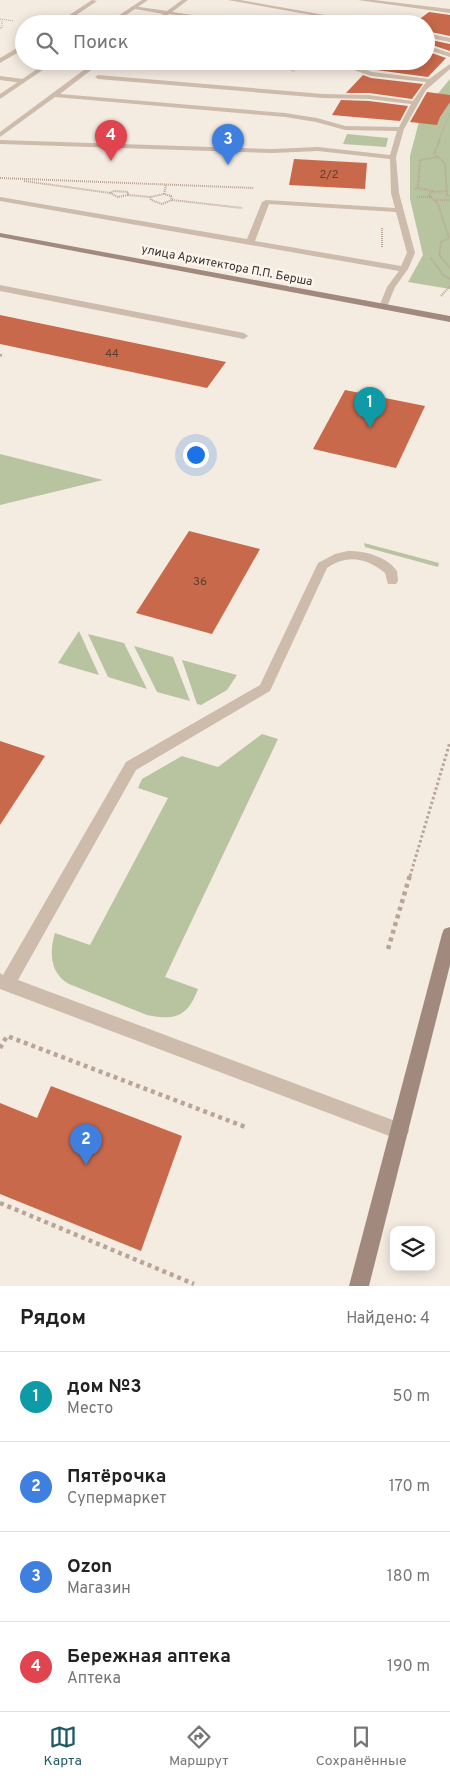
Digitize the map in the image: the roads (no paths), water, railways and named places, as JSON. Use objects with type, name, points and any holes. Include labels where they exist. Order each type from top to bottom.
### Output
[{"type":"street","points":[[122,15],[144,0]]},
{"type":"street","points":[[164,15],[185,0]]},
{"type":"street","points":[[231,0],[320,15]]},
{"type":"street","points":[[361,0],[395,2],[450,11]]},
{"type":"street","points":[[72,15],[94,1]]},
{"type":"street","points":[[133,8],[189,15]]},
{"type":"street","points":[[435,37],[450,40]]},
{"type":"street","points":[[435,48],[450,55]]},
{"type":"street","points":[[0,61],[15,52]]},
{"type":"street","points":[[383,307],[391,287],[404,269],[411,252],[395,193],[392,157],[401,129],[414,103],[430,80],[450,66]]},
{"type":"street","points":[[0,97],[40,70]]},
{"type":"street","points":[[0,135],[88,70]]},
{"type":"street","points":[[360,70],[391,77],[430,80]]},
{"type":"street","points":[[98,77],[323,96],[355,95],[414,103]]},
{"type":"street","points":[[0,78],[23,82]]},
{"type":"street","points":[[53,95],[285,115],[317,120],[345,128],[401,129]]},
{"type":"street","points":[[0,142],[272,151],[318,149],[392,157]]},
{"type":"street","points":[[0,198],[404,269]]},
{"type":"street","points":[[250,243],[266,202],[399,210]]},
{"type":"street","name":"улица Архитектора П.П. Берша","points":[[0,235],[450,319]]},
{"type":"street","points":[[0,288],[244,336]]},
{"type":"street","points":[[392,581],[391,570],[381,562],[364,556],[348,554],[333,557],[322,566],[265,688],[131,766],[3,982],[400,1132]]},
{"type":"street","points":[[359,1286],[450,934]]},
{"type":"place","name":"Бережная аптека","points":[[111,161]]},
{"type":"place","name":"Ozon","points":[[228,165]]},
{"type":"place","name":"дом №3","points":[[370,428]]},
{"type":"place","name":"Пятёрочка","points":[[86,1165]]}]
